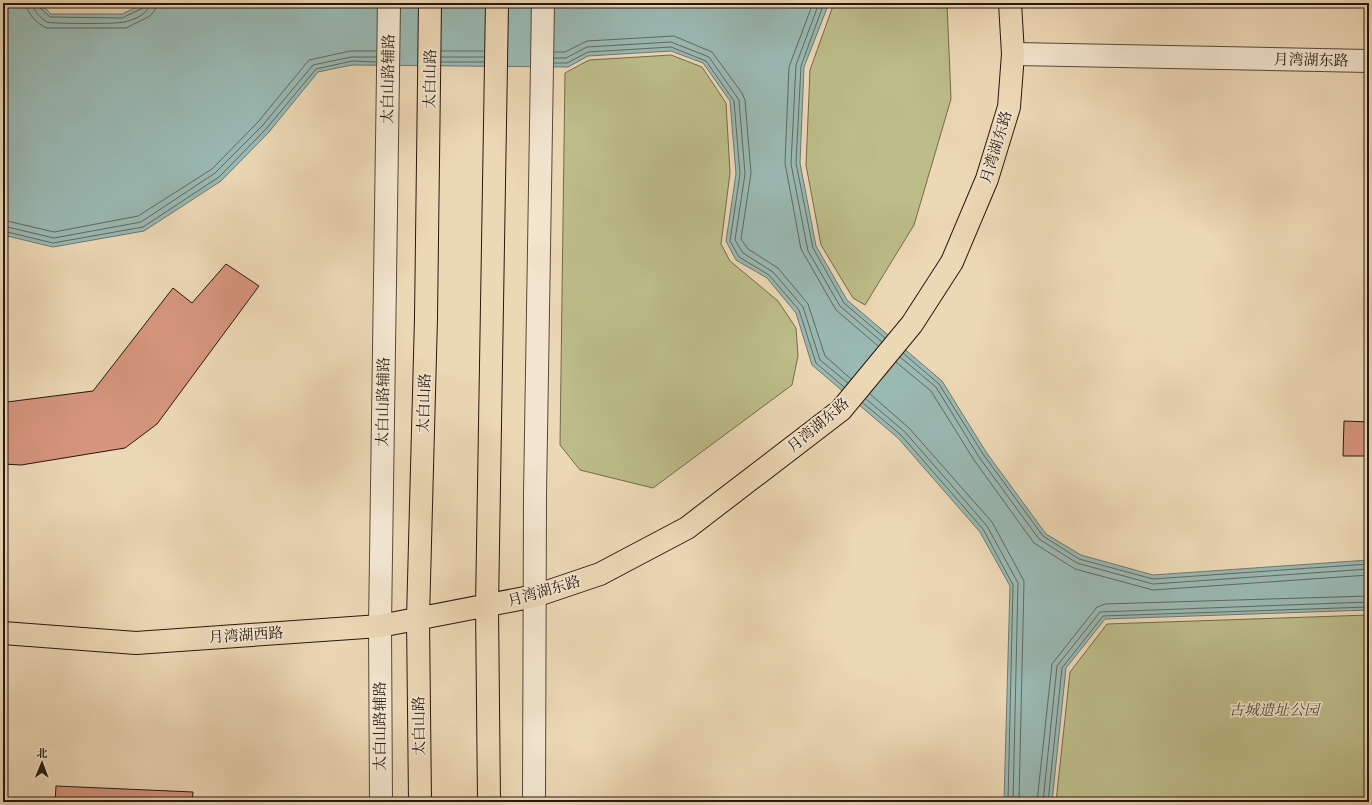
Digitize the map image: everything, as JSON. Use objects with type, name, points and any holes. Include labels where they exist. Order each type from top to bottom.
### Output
[{"type":"main road","name":"太白山路","points":[[420,802],[418,618],[426,318],[430,3]]},
{"type":"main road","points":[[489,802],[487,606],[497,3]]},
{"type":"main road","name":"月湾湖东路","points":[[487,606],[535,596],[600,574],[687,528],[841,410],[912,324],[952,262],[987,179],[1009,107],[1013,54],[1010,3]]},
{"type":"main road","name":"月湾湖西路","points":[[3,633],[136,643],[380,626],[487,606]]},
{"type":"street","name":"太白山路辅路","points":[[381,802],[380,626],[389,3]]},
{"type":"street","points":[[534,802],[535,596],[543,3]]},
{"type":"street","name":"月湾湖东路","points":[[1013,54],[1369,61]]},
{"type":"green space","points":[[834,3],[947,3],[951,99],[914,225],[865,305],[853,298],[821,245],[806,165],[810,70]]},
{"type":"green space","points":[[671,55],[702,67],[726,103],[730,173],[721,244],[730,261],[778,301],[796,328],[798,356],[792,385],[653,488],[580,470],[560,445],[565,73],[589,60]]},
{"type":"green space","name":"古城遗址公园","points":[[1369,615],[1369,802],[1056,802],[1070,672],[1107,624]]},
{"type":"water","points":[[3,3],[40,3],[51,14],[122,14],[145,3],[829,3],[804,67],[800,163],[816,246],[847,300],[942,381],[986,452],[1046,534],[1081,555],[1153,575],[1369,560],[1369,610],[1105,619],[1066,668],[1052,802],[1004,802],[1010,586],[980,532],[898,438],[812,365],[796,313],[767,278],[736,260],[726,241],[736,174],[730,101],[703,63],[671,51],[588,56],[568,67],[352,65],[318,72],[269,132],[221,181],[144,231],[53,247],[3,235]]},
{"type":"building","points":[[226,264],[259,286],[157,424],[125,448],[21,465],[3,464],[3,399],[7,402],[93,391],[173,288],[192,303]]},
{"type":"building","points":[[1344,421],[1369,422],[1369,456],[1343,456]]},
{"type":"building","points":[[56,786],[193,792],[192,802],[55,802]]}]
